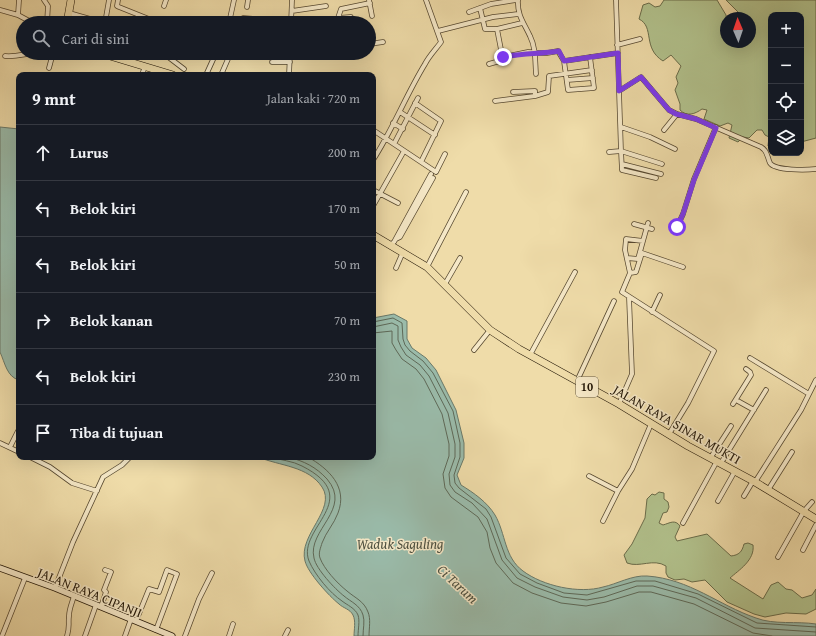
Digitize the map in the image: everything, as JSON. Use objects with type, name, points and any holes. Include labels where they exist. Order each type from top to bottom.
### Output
[{"type":"highway","points":[[68,16],[71,0]]},
{"type":"highway","points":[[129,60],[161,72]]},
{"type":"highway","name":"JALAN RAYA SINAR MUKTI","points":[[376,237],[427,267],[490,330],[530,356],[619,404],[816,519]]},
{"type":"main road","name":"JALAN RAYA CIPANJI","points":[[0,568],[55,588],[133,620],[158,632],[172,636]]},
{"type":"street","points":[[0,10],[18,15],[19,0]]},
{"type":"street","points":[[44,0],[48,6],[47,16]]},
{"type":"street","points":[[106,16],[109,0]]},
{"type":"street","points":[[118,0],[118,6],[142,16]]},
{"type":"street","points":[[164,6],[166,0]]},
{"type":"street","points":[[231,16],[234,0]]},
{"type":"street","points":[[247,7],[248,0]]},
{"type":"street","points":[[292,0],[292,16]]},
{"type":"street","points":[[376,155],[386,140],[393,123],[424,64],[441,43],[426,0]]},
{"type":"street","points":[[469,12],[480,8],[517,0],[518,14],[530,35],[535,52],[536,74]]},
{"type":"street","points":[[616,0],[622,170],[656,178]]},
{"type":"street","points":[[339,16],[341,9],[369,2],[372,16]]},
{"type":"street","points":[[292,11],[326,6]]},
{"type":"street","points":[[480,8],[486,30],[522,23]]},
{"type":"street","points":[[69,13],[80,16]]},
{"type":"street","points":[[438,31],[484,19],[518,14]]},
{"type":"street","points":[[489,64],[503,61],[497,29]]},
{"type":"street","points":[[617,45],[640,39]]},
{"type":"street","points":[[376,43],[383,42]]},
{"type":"street","points":[[503,57],[535,52],[541,54],[559,51],[564,61],[569,91],[594,88],[590,57]]},
{"type":"street","points":[[564,61],[618,53]]},
{"type":"street","points":[[5,56],[16,57]]},
{"type":"street","points":[[49,68],[51,60]]},
{"type":"street","points":[[172,60],[184,69]]},
{"type":"street","points":[[207,72],[213,60]]},
{"type":"street","points":[[222,72],[228,60]]},
{"type":"street","points":[[272,62],[290,62],[289,72]]},
{"type":"street","points":[[143,72],[145,65]]},
{"type":"street","points":[[495,101],[535,96],[548,92],[549,76],[592,70]]},
{"type":"street","points":[[619,91],[641,77],[669,110],[676,114],[696,119],[764,148],[773,166],[794,170],[816,169]]},
{"type":"street","points":[[567,80],[593,78]]},
{"type":"street","points":[[513,92],[536,91],[535,96]]},
{"type":"street","points":[[394,144],[418,98]]},
{"type":"street","points":[[415,103],[441,121],[421,162]]},
{"type":"street","points":[[400,112],[435,134]]},
{"type":"street","points":[[664,130],[676,114]]},
{"type":"street","points":[[393,123],[403,128]]},
{"type":"street","points":[[621,127],[650,137],[675,149]]},
{"type":"street","points":[[677,227],[683,214],[694,180],[716,128]]},
{"type":"street","points":[[376,132],[436,172],[446,154]]},
{"type":"street","points":[[376,201],[404,151]]},
{"type":"street","points":[[609,152],[621,151],[632,153],[662,164]]},
{"type":"street","points":[[622,164],[661,174]]},
{"type":"street","points":[[390,245],[398,237],[414,207],[432,174],[434,176],[414,207]]},
{"type":"street","points":[[376,192],[398,203]]},
{"type":"street","points":[[427,267],[466,192]]},
{"type":"street","points":[[627,258],[638,260],[648,223]]},
{"type":"street","points":[[634,224],[652,229]]},
{"type":"street","points":[[643,241],[626,239],[624,244],[630,273],[622,291],[629,297],[714,351],[688,403],[669,434]]},
{"type":"street","points":[[396,268],[403,252]]},
{"type":"street","points":[[630,273],[636,272],[642,253],[683,267]]},
{"type":"street","points":[[445,284],[460,258]]},
{"type":"street","points":[[530,356],[575,272]]},
{"type":"street","points":[[652,312],[660,295]]},
{"type":"street","points":[[619,404],[632,374],[629,297]]},
{"type":"street","points":[[577,381],[614,301]]},
{"type":"street","points":[[474,350],[490,330]]},
{"type":"street","points":[[750,358],[809,394]]},
{"type":"street","points":[[746,369],[751,374],[735,402],[754,410]]},
{"type":"street","points":[[744,496],[803,406],[816,380]]},
{"type":"street","points":[[716,460],[754,410],[766,390]]},
{"type":"street","points":[[603,521],[618,491],[632,469],[651,424]]},
{"type":"street","points":[[682,523],[716,460],[731,426]]},
{"type":"street","points":[[10,447],[16,435]]},
{"type":"street","points":[[0,443],[16,450]]},
{"type":"street","points":[[768,490],[792,452]]},
{"type":"street","points":[[36,460],[50,467],[72,483],[97,491]]},
{"type":"street","points":[[55,588],[73,542],[104,476],[122,465],[127,460]]},
{"type":"street","points":[[718,501],[735,471]]},
{"type":"street","points":[[589,476],[618,491]]},
{"type":"street","points":[[778,557],[804,511],[812,502]]},
{"type":"street","points":[[803,550],[816,525]]},
{"type":"street","points":[[85,636],[106,594],[104,590],[111,572],[105,570]]},
{"type":"street","points":[[125,636],[149,589],[159,592],[167,570],[177,574],[158,632]]},
{"type":"street","points":[[185,636],[199,599],[212,572]]},
{"type":"street","points":[[2,636],[25,578]]},
{"type":"street","points":[[67,636],[70,622],[68,618],[74,596]]},
{"type":"street","points":[[229,636],[233,624]]},
{"type":"street","points":[[286,636],[288,630]]},
{"type":"green space","points":[[664,0],[717,0],[724,12],[720,12],[720,48],[756,48],[756,12],[738,12],[726,0],[816,0],[816,138],[804,141],[804,12],[768,12],[768,136],[762,130],[757,130],[749,138],[743,137],[738,142],[729,138],[732,125],[728,123],[720,126],[704,119],[707,110],[702,109],[694,113],[685,114],[680,110],[680,104],[675,90],[678,83],[676,77],[681,66],[671,55],[663,61],[657,56],[650,44],[647,27],[639,19],[643,5],[649,3],[655,7],[660,6]]},
{"type":"green space","points":[[659,492],[664,493],[664,499],[668,502],[669,507],[667,512],[663,513],[659,523],[663,525],[672,522],[680,526],[675,537],[677,541],[707,534],[731,556],[740,553],[744,544],[748,543],[753,545],[752,555],[749,560],[730,578],[763,599],[771,585],[778,582],[786,589],[792,590],[802,598],[812,595],[816,589],[816,609],[806,614],[786,613],[765,617],[754,614],[727,602],[705,580],[692,582],[684,579],[675,580],[668,577],[666,573],[666,566],[661,564],[627,563],[624,555],[632,544],[645,518],[647,499],[652,494],[655,495]]},
{"type":"water","points":[[0,127],[16,129],[16,378],[9,373],[0,352]]},
{"type":"water","name":"Waduk Saguling","points":[[394,314],[407,321],[407,339],[412,348],[426,358],[436,370],[456,410],[464,443],[464,458],[457,475],[461,485],[480,498],[492,510],[499,522],[512,559],[523,571],[541,581],[562,587],[583,590],[608,586],[630,578],[641,576],[662,578],[690,587],[742,613],[756,618],[778,622],[816,624],[816,636],[354,636],[355,626],[352,613],[342,607],[330,596],[314,578],[305,561],[304,551],[307,542],[325,504],[325,495],[322,487],[316,480],[301,471],[266,460],[376,460],[376,317]]},
{"type":"route","points":[[503,57],[528,52],[546,54],[559,51],[562,60],[564,61],[582,57],[618,53],[619,91],[641,77],[669,110],[676,114],[696,119],[716,128],[694,180],[683,214],[677,227]]},
{"type":"water label","name":"Ci Tarum","points":[[458,584]]}]
